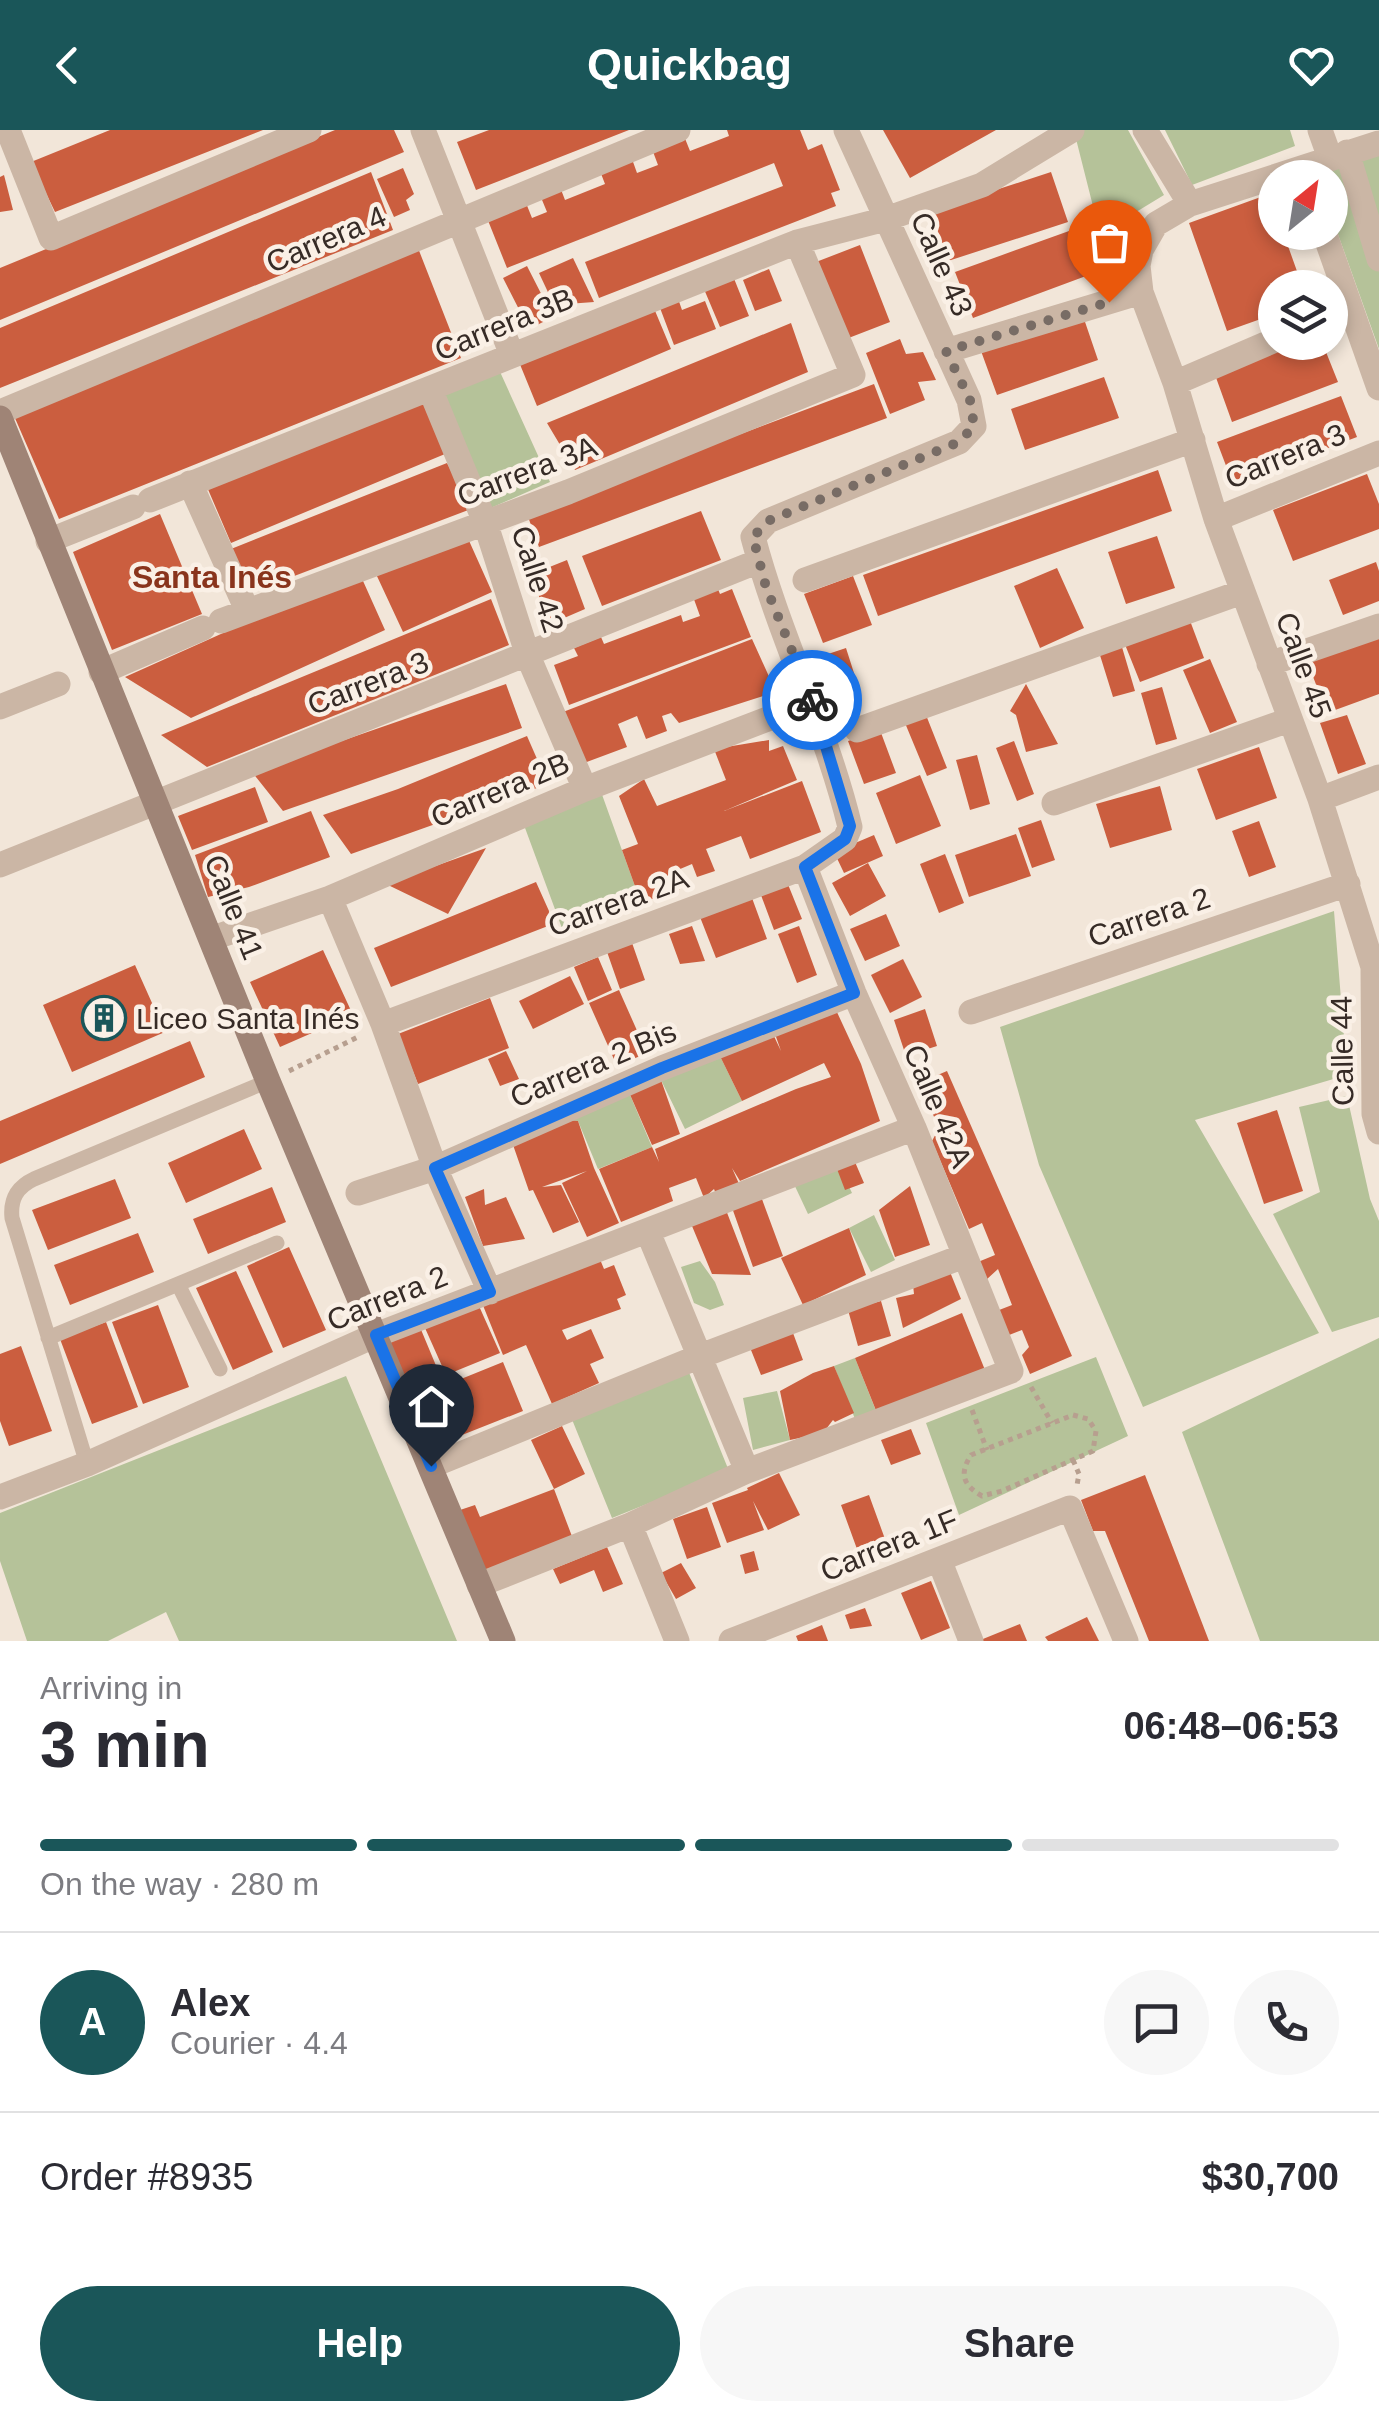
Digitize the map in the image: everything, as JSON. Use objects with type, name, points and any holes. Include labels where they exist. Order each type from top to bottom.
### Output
[{"type":"street","points":[[8,130],[51,238],[309,130]]},
{"type":"street","points":[[424,130],[512,355]]},
{"type":"street","name":"Carrera 4","points":[[0,414],[678,130]]},
{"type":"street","name":"Calle 43","points":[[756,549],[768,521],[959,442],[974,426],[970,400],[846,130]]},
{"type":"street","name":"Carrera 3B","points":[[48,541],[796,242],[886,219],[982,184],[1072,130]]},
{"type":"street","points":[[1145,130],[1190,204]]},
{"type":"street","points":[[1320,130],[1338,155],[1379,258]]},
{"type":"street","points":[[1327,160],[1379,143]]},
{"type":"street","points":[[1258,185],[1190,204],[1156,224],[1141,250],[1138,266],[1142,292],[1175,383],[1258,347]]},
{"type":"street","name":"Carrera 3A","points":[[101,672],[247,610],[568,492],[853,376],[796,242]]},
{"type":"street","points":[[946,351],[1142,292]]},
{"type":"street","points":[[1348,326],[1379,388]]},
{"type":"street","name":"Calle 45","points":[[1175,383],[1216,519],[1320,798],[1376,966]]},
{"type":"street","name":"Calle 42","points":[[430,388],[485,522],[528,656],[584,789]]},
{"type":"street","name":"Calle 41","points":[[0,414],[268,1081],[503,1641]]},
{"type":"street","name":"Carrera 3","points":[[805,580],[1193,440]]},
{"type":"street","name":"Carrera 3","points":[[1216,519],[1379,453]]},
{"type":"street","points":[[190,483],[247,610]]},
{"type":"street","points":[[756,549],[766,587],[812,702]]},
{"type":"street","name":"Carrera 3","points":[[0,865],[528,656],[756,549]]},
{"type":"street","points":[[857,730],[1242,592]]},
{"type":"street","points":[[1269,664],[1379,626]]},
{"type":"street","points":[[0,707],[58,684]]},
{"type":"street","name":"Carrera 2B","points":[[212,938],[330,898],[584,789],[812,702]]},
{"type":"street","name":"Carrera 2A","points":[[383,1024],[805,867],[845,839],[850,826],[812,702]]},
{"type":"street","points":[[1054,803],[1289,720]]},
{"type":"street","points":[[1320,798],[1379,777]]},
{"type":"street","name":"Calle 42A","points":[[805,867],[1012,1370]]},
{"type":"street","name":"Carrera 2","points":[[972,1012],[1348,884]]},
{"type":"street","points":[[330,898],[383,1024],[435,1168],[490,1292]]},
{"type":"street","name":"Calle 44","points":[[1376,966],[1377,1120]]},
{"type":"street","name":"Carrera 2 Bis","points":[[358,1193],[435,1168],[662,1068],[854,993]]},
{"type":"street","name":"Carrera 2","points":[[0,1497],[86,1464],[376,1335],[914,1128]]},
{"type":"street","points":[[648,1232],[747,1472]]},
{"type":"street","points":[[431,1466],[698,1356],[964,1256]]},
{"type":"street","points":[[479,1585],[630,1525],[747,1472],[1012,1370]]},
{"type":"street","name":"Carrera 1F","points":[[731,1641],[1070,1508],[1126,1641]]},
{"type":"street","points":[[630,1525],[677,1641]]},
{"type":"street","points":[[940,1562],[970,1641]]},
{"type":"lane","points":[[86,1464],[12,1218],[10,1208],[18,1190],[34,1179],[268,1081]]},
{"type":"lane","points":[[48,1338],[277,1242]]},
{"type":"lane","points":[[178,1284],[220,1369]]},
{"type":"path","points":[[268,1081],[383,1024]]},
{"type":"path","points":[[1012,1370],[1034,1390],[1052,1423]]},
{"type":"path","points":[[963,1389],[987,1450]]},
{"type":"path","points":[[1073,1414],[1088,1420],[1096,1431],[1093,1451],[982,1496],[968,1488],[964,1467],[971,1455],[987,1450],[1073,1414]]},
{"type":"green space","points":[[1076,130],[1128,130],[1164,195],[1100,234]]},
{"type":"green space","points":[[1165,130],[1290,130],[1295,146],[1192,185]]},
{"type":"green space","points":[[1379,145],[1379,349],[1344,250],[1348,250],[1348,160],[1335,160]]},
{"type":"green space","points":[[496,363],[550,482],[484,511],[435,391]]},
{"type":"green space","points":[[600,789],[641,903],[563,931],[521,817]]},
{"type":"green space","points":[[1334,911],[1347,1075],[1195,1120],[1319,1333],[1143,1407],[1039,1165],[1000,1027]]},
{"type":"green space","points":[[718,1052],[742,1101],[685,1129],[661,1080]]},
{"type":"green space","points":[[628,1090],[652,1147],[598,1169],[578,1121],[565,1120]]},
{"type":"green space","points":[[1347,1096],[1370,1199],[1379,1221],[1379,1317],[1332,1332],[1273,1214],[1320,1192],[1299,1107]]},
{"type":"green space","points":[[837,1161],[852,1193],[808,1214],[793,1182]]},
{"type":"green space","points":[[874,1215],[895,1260],[871,1272],[849,1228]]},
{"type":"green space","points":[[700,1261],[715,1282],[724,1305],[710,1310],[694,1303],[681,1267]]},
{"type":"green space","points":[[1379,1338],[1379,1641],[1260,1641],[1182,1432]]},
{"type":"green space","points":[[1096,1357],[1128,1436],[959,1515],[926,1423]]},
{"type":"green space","points":[[855,1358],[878,1416],[857,1424],[834,1366]]},
{"type":"green space","points":[[688,1370],[729,1471],[612,1518],[571,1417]]},
{"type":"green space","points":[[346,1376],[457,1641],[179,1641],[166,1612],[108,1641],[27,1641],[0,1561],[0,1513]]},
{"type":"green space","points":[[777,1391],[790,1440],[753,1450],[743,1398]]},
{"type":"building","points":[[110,130],[263,130],[55,212],[31,162]]},
{"type":"building","points":[[335,130],[394,130],[404,152],[0,320],[0,268]]},
{"type":"building","points":[[489,130],[629,130],[476,190],[457,142]]},
{"type":"building","points":[[727,130],[800,130],[808,150],[822,144],[840,190],[831,193],[836,206],[599,298],[585,262],[783,186],[774,163],[507,268],[487,218],[526,203],[532,218],[547,212],[540,195],[560,187],[565,200],[605,184],[600,171],[632,159],[637,173],[658,165],[652,149],[684,136],[690,151],[729,136]]},
{"type":"building","points":[[883,130],[996,130],[910,178]]},
{"type":"building","points":[[403,168],[414,194],[406,200],[410,210],[394,217],[377,179]]},
{"type":"building","points":[[371,172],[393,230],[0,388],[0,328]]},
{"type":"building","points":[[1051,172],[1068,222],[948,261],[931,211]]},
{"type":"building","points":[[4,175],[13,210],[0,212],[0,177]]},
{"type":"building","points":[[1258,198],[1258,250],[1289,250],[1297,270],[1258,270],[1258,320],[1227,331],[1189,223]]},
{"type":"building","points":[[1069,231],[1086,276],[973,318],[955,272]]},
{"type":"building","points":[[860,245],[890,322],[846,339],[816,262]]},
{"type":"building","points":[[418,248],[461,358],[59,519],[11,409]]},
{"type":"building","points":[[573,258],[594,302],[554,305],[539,273]]},
{"type":"building","points":[[527,266],[553,317],[529,329],[503,278]]},
{"type":"building","points":[[769,269],[782,301],[755,311],[743,280]]},
{"type":"building","points":[[731,271],[749,316],[720,327],[701,282]]},
{"type":"building","points":[[676,293],[682,310],[705,301],[716,329],[674,345],[657,300]]},
{"type":"building","points":[[653,306],[671,349],[537,406],[519,362]]},
{"type":"building","points":[[1083,316],[1098,360],[997,395],[981,351]]},
{"type":"building","points":[[791,323],[808,372],[575,470],[547,423]]},
{"type":"building","points":[[900,339],[906,354],[923,352],[936,380],[918,382],[925,400],[890,414],[866,353]]},
{"type":"building","points":[[1258,356],[1258,360],[1329,360],[1338,382],[1232,422],[1214,372]]},
{"type":"building","points":[[1104,377],[1119,418],[1025,450],[1011,409]]},
{"type":"building","points":[[874,384],[887,418],[539,547],[527,514]]},
{"type":"building","points":[[1341,396],[1357,437],[1233,484],[1217,442]]},
{"type":"building","points":[[421,398],[445,454],[231,543],[207,487]]},
{"type":"building","points":[[447,463],[471,509],[252,592],[231,549]]},
{"type":"building","points":[[1158,470],[1172,511],[878,616],[863,575]]},
{"type":"building","points":[[1367,474],[1379,504],[1379,529],[1293,561],[1273,510]]},
{"type":"building","points":[[701,511],[721,560],[602,606],[582,556]]},
{"type":"building","points":[[160,514],[202,614],[112,650],[73,552]]},
{"type":"building","points":[[466,534],[492,592],[403,632],[376,574]]},
{"type":"building","points":[[1157,536],[1175,588],[1126,604],[1108,552]]},
{"type":"building","points":[[567,560],[585,609],[548,625],[532,574]]},
{"type":"building","points":[[1376,562],[1379,601],[1343,615],[1329,580]]},
{"type":"building","points":[[1057,568],[1084,628],[1040,648],[1014,586]]},
{"type":"building","points":[[359,572],[385,630],[191,718],[125,677]]},
{"type":"building","points":[[853,576],[872,625],[823,643],[804,594]]},
{"type":"building","points":[[715,582],[720,594],[732,589],[751,637],[569,705],[554,665],[578,656],[574,648],[601,637],[604,644],[681,615],[683,622],[700,616],[691,591]]},
{"type":"building","points":[[491,599],[509,645],[207,767],[161,735]]},
{"type":"building","points":[[1189,618],[1204,658],[1140,682],[1124,642]]},
{"type":"building","points":[[1379,635],[1379,694],[1327,713],[1307,661]]},
{"type":"building","points":[[1119,637],[1135,691],[1113,697],[1099,652]]},
{"type":"building","points":[[752,639],[776,692],[679,723],[671,713],[662,716],[667,731],[646,739],[637,716],[618,724],[627,747],[584,763],[563,712]]},
{"type":"building","points":[[846,648],[861,695],[841,702],[825,655]]},
{"type":"building","points":[[1210,659],[1237,722],[1210,733],[1183,670]]},
{"type":"building","points":[[506,684],[522,728],[283,811],[252,772]]},
{"type":"building","points":[[1026,684],[1058,744],[1026,752],[1016,715],[1010,711]]},
{"type":"building","points":[[1162,687],[1177,739],[1156,745],[1141,693]]},
{"type":"building","points":[[926,715],[947,768],[927,776],[905,723]]},
{"type":"building","points":[[1347,715],[1366,764],[1338,774],[1320,723]]},
{"type":"building","points":[[880,730],[896,773],[864,784],[848,741]]},
{"type":"building","points":[[527,736],[548,784],[351,854],[323,815],[398,789]]},
{"type":"building","points":[[769,740],[769,751],[783,746],[797,780],[724,811],[802,781],[821,832],[750,859],[741,836],[706,849],[715,871],[697,877],[692,864],[673,872],[680,889],[641,903],[622,850],[638,844],[619,796],[644,779],[657,806],[726,780],[714,749]]},
{"type":"building","points":[[1014,741],[1034,794],[1017,801],[996,748]]},
{"type":"building","points":[[1259,747],[1277,798],[1216,820],[1197,769]]},
{"type":"building","points":[[977,755],[990,804],[970,810],[956,760]]},
{"type":"building","points":[[920,775],[941,826],[896,844],[876,793]]},
{"type":"building","points":[[1160,786],[1172,830],[1110,848],[1096,804]]},
{"type":"building","points":[[255,787],[268,822],[192,850],[178,816]]},
{"type":"building","points":[[311,811],[330,857],[249,887],[208,897],[195,855]]},
{"type":"building","points":[[1041,820],[1055,860],[1032,868],[1018,828]]},
{"type":"building","points":[[1259,821],[1276,867],[1249,877],[1232,831]]},
{"type":"building","points":[[1016,834],[1031,876],[969,897],[955,855]]},
{"type":"building","points":[[874,835],[883,856],[844,873],[834,852]]},
{"type":"building","points":[[486,848],[448,914],[388,885],[427,869]]},
{"type":"building","points":[[945,854],[964,903],[939,913],[920,864]]},
{"type":"building","points":[[868,863],[886,896],[850,916],[832,883]]},
{"type":"building","points":[[785,877],[802,919],[774,930],[758,887]]},
{"type":"building","points":[[536,882],[549,911],[548,926],[391,987],[374,948]]},
{"type":"building","points":[[752,898],[767,939],[716,958],[700,917]]},
{"type":"building","points":[[886,914],[900,946],[865,961],[850,929]]},
{"type":"building","points":[[692,926],[705,961],[680,964],[669,934]]},
{"type":"building","points":[[799,926],[817,975],[797,983],[778,934]]},
{"type":"building","points":[[631,940],[645,980],[620,989],[606,949]]},
{"type":"building","points":[[323,950],[353,1015],[280,1047],[250,982]]},
{"type":"building","points":[[598,957],[612,990],[588,1001],[574,967]]},
{"type":"building","points":[[903,959],[922,997],[890,1013],[871,975]]},
{"type":"building","name":"Liceo Santa Inés","points":[[135,965],[165,1032],[72,1072],[43,1005]]},
{"type":"building","points":[[570,976],[584,1004],[533,1029],[519,1001]]},
{"type":"building","points":[[619,990],[647,1053],[617,1066],[589,1003]]},
{"type":"building","points":[[490,998],[509,1048],[418,1084],[398,1034]]},
{"type":"building","points":[[925,1009],[937,1046],[906,1056],[894,1020]]},
{"type":"building","points":[[836,1010],[861,1064],[880,1121],[740,1181],[732,1168],[740,1186],[718,1199],[714,1189],[704,1198],[696,1178],[669,1188],[673,1201],[621,1222],[599,1169],[652,1147],[659,1162],[655,1149],[831,1077],[824,1063],[742,1101],[718,1052],[772,1032],[781,1051],[775,1034]]},
{"type":"building","points":[[190,1041],[205,1077],[0,1164],[0,1121]]},
{"type":"building","points":[[506,1051],[519,1079],[500,1086],[488,1059]]},
{"type":"building","points":[[947,1071],[1072,1356],[1030,1374],[1022,1355],[1029,1347],[1022,1330],[1004,1337],[994,1312],[1012,1305],[998,1269],[986,1280],[978,1262],[995,1255],[982,1223],[969,1229],[932,1141],[939,1128],[919,1083]]},
{"type":"building","points":[[661,1080],[680,1134],[652,1145],[628,1090]]},
{"type":"building","points":[[1277,1110],[1303,1191],[1264,1204],[1237,1123]]},
{"type":"building","points":[[565,1120],[578,1121],[619,1223],[587,1237],[562,1183],[587,1171],[542,1187],[561,1185],[579,1222],[553,1233],[533,1190],[529,1191],[512,1142]]},
{"type":"building","points":[[244,1129],[262,1169],[186,1203],[168,1163]]},
{"type":"building","points":[[855,1162],[864,1183],[845,1190],[837,1169]]},
{"type":"building","points":[[115,1179],[131,1218],[48,1250],[32,1210]]},
{"type":"building","points":[[910,1186],[930,1245],[895,1257],[879,1210]]},
{"type":"building","points":[[272,1187],[286,1222],[208,1254],[193,1219]]},
{"type":"building","points":[[484,1189],[485,1205],[506,1197],[525,1239],[483,1246],[465,1197]]},
{"type":"building","points":[[759,1191],[783,1256],[753,1267],[730,1202]]},
{"type":"building","points":[[726,1210],[751,1275],[712,1274],[692,1226]]},
{"type":"building","points":[[849,1228],[866,1275],[803,1305],[781,1258]]},
{"type":"building","points":[[138,1233],[154,1272],[70,1305],[54,1265]]},
{"type":"building","points":[[289,1247],[326,1330],[283,1348],[247,1266]]},
{"type":"building","points":[[599,1257],[604,1269],[614,1265],[626,1295],[617,1299],[621,1309],[562,1330],[567,1340],[591,1329],[604,1358],[590,1364],[599,1383],[552,1404],[526,1345],[503,1355],[482,1303]]},
{"type":"building","points":[[948,1267],[961,1299],[903,1328],[896,1298],[914,1294],[913,1285]]},
{"type":"building","points":[[236,1271],[273,1352],[233,1370],[196,1288]]},
{"type":"building","points":[[881,1301],[891,1336],[858,1346],[848,1310]]},
{"type":"building","points":[[158,1305],[189,1387],[143,1404],[112,1322]]},
{"type":"building","points":[[479,1306],[500,1353],[446,1375],[425,1328]]},
{"type":"building","points":[[962,1313],[987,1375],[879,1418],[855,1358]]},
{"type":"building","points":[[417,1320],[442,1380],[411,1393],[386,1332]]},
{"type":"building","points":[[106,1322],[138,1407],[92,1424],[60,1339]]},
{"type":"building","points":[[793,1333],[803,1360],[761,1375],[749,1345]]},
{"type":"building","points":[[21,1346],[52,1431],[9,1446],[0,1421],[0,1354]]},
{"type":"building","points":[[503,1362],[523,1411],[462,1435],[446,1394],[464,1387],[461,1379]]},
{"type":"building","points":[[834,1366],[854,1413],[833,1420],[823,1433],[790,1440],[780,1391]]},
{"type":"building","points":[[562,1426],[585,1474],[554,1489],[531,1440]]},
{"type":"building","points":[[911,1429],[921,1454],[891,1465],[881,1440]]},
{"type":"building","points":[[779,1473],[800,1515],[768,1530],[753,1501],[764,1530],[727,1543],[712,1503]]},
{"type":"building","points":[[1145,1475],[1209,1641],[1149,1641],[1105,1531],[1093,1531],[1081,1500]]},
{"type":"building","points":[[554,1489],[573,1539],[482,1574],[457,1511],[475,1505],[480,1517]]},
{"type":"building","points":[[869,1495],[885,1539],[857,1549],[841,1505]]},
{"type":"building","points":[[707,1507],[721,1547],[687,1559],[673,1519]]},
{"type":"building","points":[[607,1547],[623,1584],[603,1592],[594,1570],[560,1584],[553,1569]]},
{"type":"building","points":[[754,1551],[759,1570],[745,1574],[740,1555]]},
{"type":"building","points":[[681,1563],[696,1588],[676,1599],[661,1573]]},
{"type":"building","points":[[931,1581],[950,1628],[921,1640],[901,1593]]},
{"type":"building","points":[[865,1608],[872,1626],[850,1629],[845,1615]]},
{"type":"building","points":[[1087,1617],[1099,1641],[1048,1641],[1045,1637]]},
{"type":"building","points":[[1020,1624],[1027,1641],[978,1641]]},
{"type":"building","points":[[822,1625],[828,1641],[798,1641],[796,1636]]},
{"type":"way so far","points":[[812,700],[766,587],[753,537],[768,521],[959,442],[974,426],[970,400],[946,351],[1109,302]]},
{"type":"place","name":"Liceo Santa Inés","points":[[104,1018]]},
{"type":"district","name":"Santa Inés","points":[[212,577]]},
{"type":"route","points":[[431,1466],[376,1335],[490,1292],[435,1168],[662,1068],[854,993],[805,867],[845,839],[850,826],[812,700]]}]
